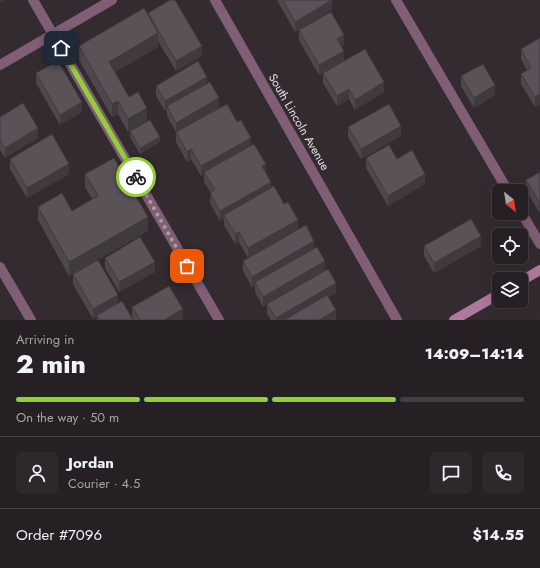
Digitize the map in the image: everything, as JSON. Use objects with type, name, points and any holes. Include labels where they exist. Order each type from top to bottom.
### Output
[{"type":"street","points":[[33,0],[219,320]]},
{"type":"street","points":[[0,65],[112,0]]},
{"type":"street","name":"South Lincoln Avenue","points":[[214,0],[397,320]]},
{"type":"street","points":[[396,0],[504,184]]},
{"type":"street","points":[[526,220],[540,244]]},
{"type":"street","points":[[0,266],[30,320]]},
{"type":"street","points":[[528,277],[540,270]]},
{"type":"street","points":[[454,320],[492,298]]},
{"type":"building","points":[[170,0],[175,0],[202,46],[176,61],[148,13]]},
{"type":"building","points":[[283,0],[332,0],[295,22]]},
{"type":"building","points":[[144,8],[158,33],[109,62],[129,97],[138,92],[147,108],[128,119],[118,101],[112,104],[79,46]]},
{"type":"building","points":[[331,12],[344,35],[337,39],[344,51],[319,65],[299,30]]},
{"type":"building","points":[[540,38],[540,94],[535,97],[521,74],[531,68],[521,49]]},
{"type":"building","points":[[365,49],[384,82],[355,100],[349,89],[337,96],[323,73]]},
{"type":"building","points":[[58,61],[82,102],[60,115],[36,73]]},
{"type":"building","points":[[198,61],[207,77],[165,101],[156,86]]},
{"type":"building","points":[[483,64],[495,85],[474,98],[461,76]]},
{"type":"building","points":[[210,82],[219,98],[176,123],[167,106]]},
{"type":"building","points":[[23,103],[38,128],[5,148],[0,140],[0,117]]},
{"type":"building","points":[[227,104],[237,122],[241,120],[251,138],[201,166],[191,149],[187,152],[176,132]]},
{"type":"building","points":[[389,104],[401,126],[361,149],[348,127]]},
{"type":"building","points":[[150,120],[160,137],[140,148],[130,131]]},
{"type":"building","points":[[52,134],[69,164],[27,188],[10,159]]},
{"type":"building","points":[[254,144],[266,164],[262,166],[271,182],[220,211],[210,193],[215,190],[204,172]]},
{"type":"building","points":[[389,145],[397,159],[412,150],[425,174],[388,196],[366,158]]},
{"type":"building","points":[[114,158],[148,217],[69,262],[38,207],[62,193],[72,211],[98,196],[85,174]]},
{"type":"building","points":[[540,172],[540,202],[539,202],[526,180]]},
{"type":"building","points":[[274,186],[284,204],[288,202],[298,220],[248,248],[239,232],[235,234],[224,215]]},
{"type":"building","points":[[471,219],[481,236],[434,263],[424,246]]},
{"type":"building","points":[[306,225],[314,241],[252,277],[243,261]]},
{"type":"building","points":[[140,237],[155,262],[119,282],[105,258]]},
{"type":"building","points":[[317,247],[325,261],[263,297],[255,282]]},
{"type":"building","points":[[98,260],[118,295],[93,309],[73,274]]},
{"type":"building","points":[[328,269],[336,283],[276,318],[267,304]]},
{"type":"building","points":[[169,286],[183,309],[164,320],[140,320],[132,307]]},
{"type":"building","points":[[327,295],[336,310],[319,320],[284,320]]},
{"type":"building","points":[[122,301],[133,320],[100,320],[97,315]]},
{"type":"way so far","points":[[136,177],[187,266]]},
{"type":"route","points":[[61,48],[136,177]]}]
